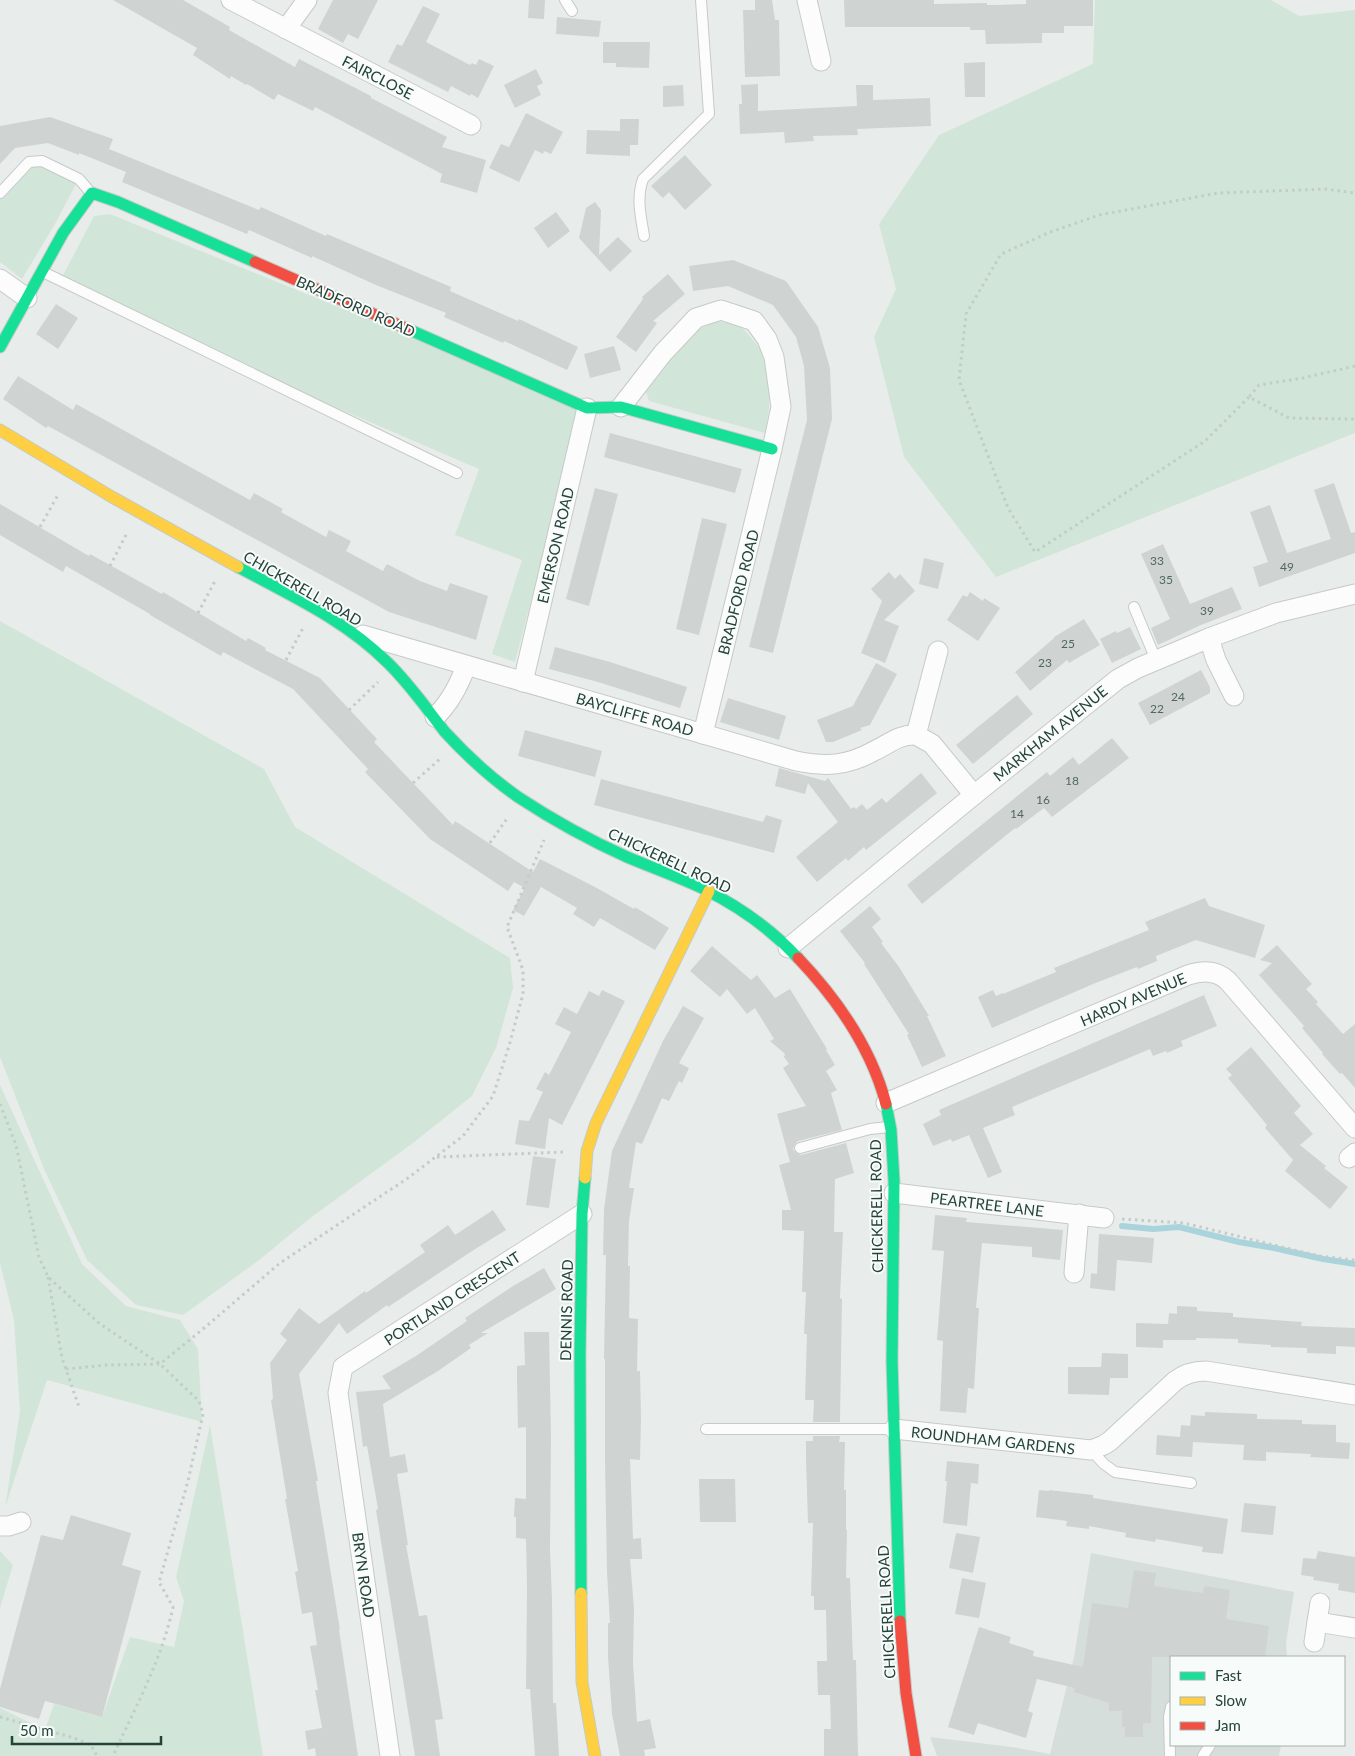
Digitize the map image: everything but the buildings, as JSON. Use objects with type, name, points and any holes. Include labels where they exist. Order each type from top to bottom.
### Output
[{"type":"main road","points":[[0,347],[64,233],[92,193]]},
{"type":"main road","name":"BRADFORD ROAD","points":[[92,193],[118,202],[587,408],[621,407],[772,450]]},
{"type":"main road","name":"CHICKERELL ROAD","points":[[0,430],[138,511],[352,632],[393,667],[421,698],[457,744],[488,774],[520,798],[553,819],[604,847],[708,891],[737,908],[788,948],[819,980],[840,1007],[867,1053],[886,1103],[893,1148],[892,1320],[898,1571],[904,1672],[916,1756]]},
{"type":"main road","name":"DENNIS ROAD","points":[[595,1756],[582,1682],[580,1355],[582,1214],[587,1151],[596,1123],[708,891]]},
{"type":"street","name":"FAIRCLOSE","points":[[231,0],[471,125]]},
{"type":"street","points":[[286,29],[307,0]]},
{"type":"street","points":[[807,0],[821,61]]},
{"type":"street","points":[[0,278],[27,298]]},
{"type":"street","name":"BRADFORD ROAD","points":[[621,407],[663,353],[696,318],[721,310],[754,321],[767,339],[774,357],[781,407],[703,734]]},
{"type":"street","name":"EMERSON ROAD","points":[[523,682],[587,408]]},
{"type":"street","name":"MARKHAM AVENUE","points":[[788,948],[1118,679],[1138,668],[1209,638],[1276,614],[1355,594]]},
{"type":"street","name":"BAYCLIFFE ROAD","points":[[352,632],[815,765],[830,766],[842,764],[864,756],[902,735],[916,735]]},
{"type":"street","points":[[1209,638],[1216,660],[1234,696]]},
{"type":"street","points":[[938,651],[916,735],[932,744],[974,795]]},
{"type":"street","points":[[435,718],[445,707],[461,680],[466,666]]},
{"type":"street","name":"HARDY AVENUE","points":[[886,1103],[1188,975],[1205,971],[1218,974],[1228,981],[1355,1128]]},
{"type":"street","name":"PEARTREE LANE","points":[[894,1193],[1104,1218]]},
{"type":"street","name":"PORTLAND CRESCENT","points":[[338,1393],[343,1367],[582,1214]]},
{"type":"street","points":[[1074,1273],[1079,1214]]},
{"type":"street","name":"ROUNDHAM GARDENS","points":[[894,1429],[1091,1450],[1110,1441],[1180,1377],[1199,1371],[1355,1395]]},
{"type":"street","name":"BRYN ROAD","points":[[338,1393],[390,1756]]},
{"type":"street","points":[[0,1526],[9,1526],[21,1522]]},
{"type":"street","points":[[1314,1642],[1320,1603]]},
{"type":"street","points":[[1317,1622],[1355,1628]]},
{"type":"lane","points":[[565,0],[572,11]]},
{"type":"lane","points":[[644,236],[639,199],[639,189],[643,179],[710,114],[701,0]]},
{"type":"lane","points":[[0,193],[29,162],[42,161],[79,179],[92,193]]},
{"type":"lane","points":[[43,272],[457,473]]},
{"type":"lane","points":[[1134,607],[1156,660]]},
{"type":"lane","points":[[800,1148],[870,1130],[890,1127]]},
{"type":"lane","points":[[706,1428],[894,1429]]},
{"type":"lane","name":"ROUNDHAM GARDENS","points":[[1091,1450],[1104,1464],[1116,1472],[1191,1483]]},
{"type":"lane","points":[[1170,1712],[1170,1756]]},
{"type":"path","points":[[1355,193],[1325,189],[1218,194],[1099,215],[1048,233],[1001,254],[966,314],[959,380],[1008,508],[1035,552],[1205,441],[1259,385],[1303,378],[1355,366]]},
{"type":"path","points":[[1249,396],[1289,418],[1355,420]]},
{"type":"path","points":[[40,528],[71,472]]},
{"type":"path","points":[[110,566],[138,511]]},
{"type":"path","points":[[198,613],[226,560]]},
{"type":"path","points":[[286,660],[314,609]]},
{"type":"path","points":[[350,710],[393,667]]},
{"type":"path","points":[[413,783],[457,744]]},
{"type":"path","points":[[490,843],[520,798]]},
{"type":"path","points":[[66,1369],[160,1364],[280,1263],[408,1178],[463,1136],[493,1096],[509,1046],[523,994],[523,970],[507,926],[553,819]]},
{"type":"path","points":[[0,1104],[16,1146],[39,1257],[48,1277],[62,1358],[79,1407]]},
{"type":"path","points":[[436,1157],[587,1151]]},
{"type":"path","points":[[1104,1218],[1184,1223],[1319,1256],[1355,1260]]},
{"type":"path","points":[[48,1277],[100,1324],[160,1364],[199,1401],[204,1414],[188,1481],[159,1582],[173,1607],[170,1622],[147,1684],[113,1756]]},
{"type":"path","points":[[0,1717],[90,1744],[98,1756]]},
{"type":"shaded area","points":[[1091,1553],[1294,1592],[1286,1643],[1287,1656],[1170,1656],[1170,1746],[1281,1746],[1279,1756],[937,1756],[930,1737],[1012,1747],[1050,1754],[1074,1657]]},
{"type":"green space","points":[[1095,0],[1271,0],[1299,16],[1355,10],[1355,433],[996,577],[904,457],[874,337],[896,289],[879,224],[939,135],[1093,64]]},
{"type":"green space","points":[[34,165],[52,169],[77,182],[55,224],[22,279],[0,262],[0,198]]},
{"type":"green space","points":[[110,214],[582,406],[515,662],[492,654],[522,560],[455,535],[479,469],[93,303],[59,283],[94,216]]},
{"type":"green space","points":[[716,321],[740,325],[761,349],[769,383],[769,409],[765,433],[649,401],[646,392],[677,352],[697,330]]},
{"type":"green space","points":[[0,621],[264,769],[295,827],[510,958],[513,988],[496,1048],[472,1096],[413,1143],[309,1219],[258,1261],[183,1315],[136,1305],[87,1260],[44,1169],[0,1057]]},
{"type":"green space","points":[[0,1085],[82,1264],[126,1306],[180,1320],[198,1349],[202,1422],[47,1380],[5,1508],[20,1411],[14,1320],[0,1263]]},
{"type":"green space","points":[[210,1425],[263,1756],[0,1756],[0,1708],[45,1730],[54,1704],[102,1717],[130,1637],[174,1647],[184,1601],[176,1577]]},
{"type":"green space","points":[[0,1551],[13,1565],[0,1608]]},
{"type":"waterway","points":[[1122,1226],[1153,1229],[1179,1227],[1239,1242],[1355,1264]]},
{"type":"traffic: fast","points":[[0,347],[63,233],[92,193],[118,202],[255,262]]},
{"type":"traffic: fast","points":[[410,330],[587,408],[621,407],[772,449]]},
{"type":"traffic: fast","points":[[238,567],[316,609],[371,647],[403,678],[445,732],[462,750],[518,797],[558,822],[599,844],[717,896],[766,928],[798,958]]},
{"type":"traffic: fast","points":[[886,1104],[891,1130],[894,1181],[892,1361],[900,1621]]},
{"type":"traffic: fast","points":[[581,1593],[580,1355],[582,1214],[585,1178]]},
{"type":"traffic: slow","points":[[0,430],[112,497],[238,567]]},
{"type":"traffic: slow","points":[[585,1178],[587,1151],[596,1123],[709,891]]},
{"type":"traffic: slow","points":[[581,1593],[582,1682],[595,1756]]},
{"type":"traffic: jam","points":[[255,262],[410,330]]},
{"type":"traffic: jam","points":[[798,958],[827,991],[851,1025],[872,1063],[886,1104]]},
{"type":"traffic: jam","points":[[900,1621],[906,1693],[916,1756]]}]
